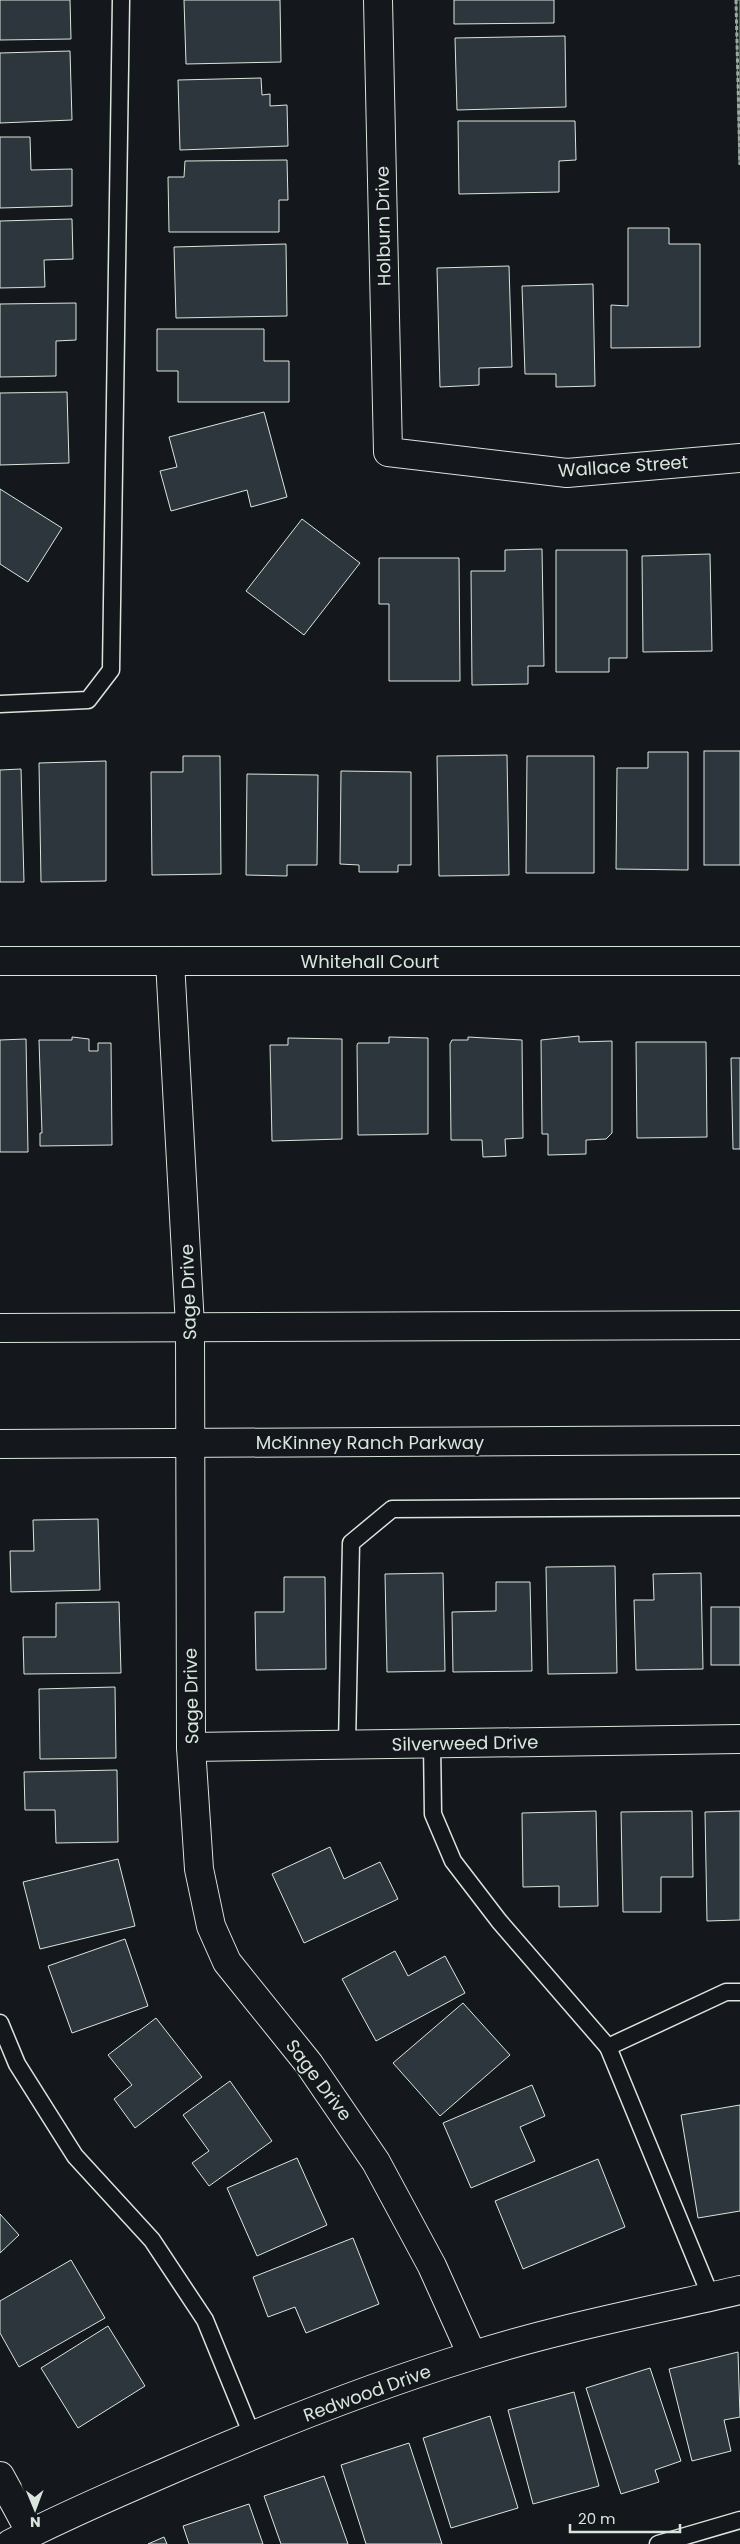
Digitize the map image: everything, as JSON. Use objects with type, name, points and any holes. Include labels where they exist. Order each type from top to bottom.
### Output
[{"type":"street","name":"Holburn Drive","points":[[378,0],[388,452]]},
{"type":"street","name":"Wallace Street","points":[[388,452],[567,473],[740,458]]},
{"type":"street","name":"Whitehall Court","points":[[0,961],[740,961]]},
{"type":"street","name":"Sage Drive","points":[[170,961],[190,1326],[191,1747],[199,1869],[211,1926],[228,1962],[309,2064],[376,2162],[432,2266],[472,2356]]},
{"type":"street","points":[[0,1328],[740,1325]]},
{"type":"street","name":"McKinney Ranch Parkway","points":[[0,1444],[740,1440]]},
{"type":"street","name":"Silverweed Drive","points":[[191,1747],[740,1739]]},
{"type":"street","name":"Redwood Drive","points":[[20,2539],[252,2435],[472,2356],[605,2320],[740,2290]]},
{"type":"street","points":[[0,2476],[20,2539]]},
{"type":"lane","points":[[0,704],[88,700],[111,670],[120,0]]},
{"type":"lane","points":[[347,1745],[351,1543],[392,1509],[740,1507]]},
{"type":"lane","points":[[432,1743],[433,1814],[453,1862],[499,1921],[608,2047],[711,2297]]},
{"type":"lane","points":[[608,2047],[726,1992],[740,1992]]},
{"type":"lane","points":[[0,2024],[17,2064],[76,2156],[152,2240],[205,2320],[252,2435]]},
{"type":"lane","points":[[658,2544],[740,2520]]},
{"type":"path","points":[[736,0],[740,165]]},
{"type":"green space","points":[[736,0],[740,0],[740,165],[739,163]]},
{"type":"building","points":[[0,0],[70,0],[71,39],[0,40]]},
{"type":"building","points":[[184,0],[280,0],[281,62],[186,64]]},
{"type":"building","points":[[454,0],[554,0],[554,23],[454,24]]},
{"type":"building","points":[[565,36],[566,107],[457,110],[455,38]]},
{"type":"building","points":[[70,51],[72,120],[0,123],[0,53]]},
{"type":"building","points":[[261,78],[262,95],[270,94],[270,106],[287,105],[288,146],[180,150],[178,80]]},
{"type":"building","points":[[458,121],[575,121],[576,160],[559,161],[559,192],[459,194]]},
{"type":"building","points":[[0,137],[30,137],[31,170],[72,169],[72,206],[0,208]]},
{"type":"building","points":[[287,160],[288,200],[279,200],[279,232],[169,232],[168,177],[184,177],[185,161]]},
{"type":"building","points":[[72,219],[73,259],[44,260],[45,287],[0,288],[0,221]]},
{"type":"building","points":[[628,228],[669,228],[669,244],[700,244],[700,347],[611,348],[611,305],[628,306]]},
{"type":"building","points":[[286,244],[287,316],[176,318],[174,247]]},
{"type":"building","points":[[509,266],[512,367],[479,368],[479,385],[440,387],[437,268]]},
{"type":"building","points":[[593,284],[595,386],[556,387],[556,374],[525,374],[522,286]]},
{"type":"building","points":[[76,303],[76,340],[56,341],[56,376],[0,377],[0,304]]},
{"type":"building","points":[[157,329],[264,329],[264,361],[289,361],[289,402],[178,402],[178,371],[157,371]]},
{"type":"building","points":[[67,392],[69,463],[0,465],[0,393]]},
{"type":"building","points":[[264,412],[287,497],[251,507],[247,490],[171,511],[160,471],[177,467],[169,437]]},
{"type":"building","points":[[0,489],[62,528],[28,582],[0,564]]},
{"type":"building","points":[[302,519],[360,563],[304,635],[246,591]]},
{"type":"building","points":[[542,549],[544,666],[528,666],[528,684],[472,685],[471,571],[505,571],[505,550]]},
{"type":"building","points":[[556,550],[627,550],[627,658],[609,658],[609,672],[556,672]]},
{"type":"building","points":[[710,554],[712,651],[643,652],[642,556]]},
{"type":"building","points":[[379,558],[459,558],[460,681],[389,681],[389,604],[379,604]]},
{"type":"building","points":[[704,751],[740,751],[740,865],[704,865]]},
{"type":"building","points":[[648,752],[688,752],[688,870],[616,869],[617,768],[648,768]]},
{"type":"building","points":[[507,755],[509,875],[439,876],[437,756]]},
{"type":"building","points":[[183,756],[220,756],[221,874],[152,875],[151,772],[183,772]]},
{"type":"building","points":[[527,756],[594,756],[594,873],[526,873]]},
{"type":"building","points":[[106,761],[106,881],[41,882],[39,763]]},
{"type":"building","points":[[21,769],[24,882],[0,882],[0,770]]},
{"type":"building","points":[[341,771],[411,772],[411,865],[398,865],[398,872],[359,872],[359,865],[340,864]]},
{"type":"building","points":[[247,774],[318,775],[317,865],[287,865],[287,876],[246,875]]},
{"type":"building","points":[[579,1036],[579,1042],[612,1041],[612,1133],[606,1139],[586,1140],[586,1154],[548,1155],[548,1134],[542,1134],[541,1040]]},
{"type":"building","points":[[72,1037],[89,1039],[89,1051],[98,1051],[98,1043],[111,1043],[112,1145],[40,1146],[40,1133],[42,1133],[39,1040],[72,1040]]},
{"type":"building","points":[[389,1037],[428,1038],[428,1134],[358,1135],[357,1045],[358,1043],[389,1043]]},
{"type":"building","points":[[468,1037],[522,1040],[523,1138],[505,1139],[506,1156],[483,1157],[482,1140],[451,1140],[450,1044],[452,1040],[468,1040]]},
{"type":"building","points":[[288,1038],[342,1039],[342,1139],[272,1141],[270,1045],[288,1045]]},
{"type":"building","points":[[26,1039],[28,1152],[0,1152],[0,1040]]},
{"type":"building","points":[[636,1042],[706,1042],[707,1137],[637,1138]]},
{"type":"building","points":[[731,1058],[740,1058],[740,1149],[733,1149]]},
{"type":"building","points":[[98,1519],[100,1590],[11,1592],[10,1551],[34,1551],[33,1520]]},
{"type":"building","points":[[615,1566],[617,1673],[548,1674],[546,1567]]},
{"type":"building","points":[[443,1573],[445,1671],[387,1672],[385,1574]]},
{"type":"building","points":[[701,1573],[703,1669],[636,1670],[634,1600],[654,1600],[653,1574]]},
{"type":"building","points":[[284,1577],[325,1577],[326,1669],[256,1670],[255,1612],[284,1612]]},
{"type":"building","points":[[496,1582],[530,1582],[532,1671],[453,1672],[452,1612],[496,1611]]},
{"type":"building","points":[[119,1602],[121,1673],[24,1674],[23,1637],[56,1637],[56,1603]]},
{"type":"building","points":[[711,1607],[740,1607],[740,1665],[711,1665]]},
{"type":"building","points":[[115,1687],[116,1758],[40,1759],[39,1689]]},
{"type":"building","points":[[117,1770],[118,1842],[56,1843],[55,1810],[25,1810],[24,1772]]},
{"type":"building","points":[[596,1811],[598,1906],[559,1907],[559,1886],[523,1887],[522,1813]]},
{"type":"building","points":[[692,1811],[693,1877],[661,1877],[661,1912],[623,1912],[621,1812]]},
{"type":"building","points":[[740,1811],[740,1920],[707,1921],[705,1812]]},
{"type":"building","points":[[330,1847],[344,1879],[380,1862],[398,1899],[304,1943],[272,1874]]},
{"type":"building","points":[[118,1859],[135,1926],[40,1949],[23,1882]]},
{"type":"building","points":[[125,1939],[148,2006],[72,2033],[48,1966]]},
{"type":"building","points":[[395,1951],[408,1976],[445,1956],[465,1993],[376,2041],[342,1979]]},
{"type":"building","points":[[463,2003],[510,2055],[440,2116],[393,2063]]},
{"type":"building","points":[[156,2018],[202,2077],[135,2128],[114,2099],[132,2085],[108,2055]]},
{"type":"building","points":[[230,2081],[272,2141],[209,2186],[192,2163],[209,2151],[183,2115]]},
{"type":"building","points":[[532,2085],[545,2116],[520,2127],[535,2161],[471,2188],[443,2123]]},
{"type":"building","points":[[740,2105],[740,2211],[698,2218],[681,2115]]},
{"type":"building","points":[[297,2158],[327,2225],[257,2256],[227,2188]]},
{"type":"building","points":[[598,2159],[625,2227],[523,2269],[495,2201]]},
{"type":"building","points":[[0,2214],[19,2235],[0,2253]]},
{"type":"building","points":[[353,2238],[379,2304],[306,2333],[295,2307],[268,2317],[253,2277]]},
{"type":"building","points":[[71,2260],[105,2318],[19,2367],[0,2333],[0,2301]]},
{"type":"building","points":[[108,2326],[145,2386],[78,2428],[41,2368]]},
{"type":"building","points":[[738,2352],[740,2417],[724,2420],[731,2451],[692,2461],[669,2369]]},
{"type":"building","points":[[650,2368],[681,2461],[655,2470],[659,2482],[621,2494],[586,2388]]},
{"type":"building","points":[[574,2392],[599,2486],[533,2504],[508,2410]]},
{"type":"building","points":[[490,2416],[518,2508],[451,2528],[423,2438]]},
{"type":"building","points":[[409,2443],[442,2544],[366,2544],[341,2465]]},
{"type":"building","points":[[324,2476],[348,2544],[281,2544],[264,2496]]},
{"type":"building","points":[[249,2504],[263,2544],[189,2544],[183,2526]]},
{"type":"building","points":[[164,2537],[167,2544],[148,2544]]}]
